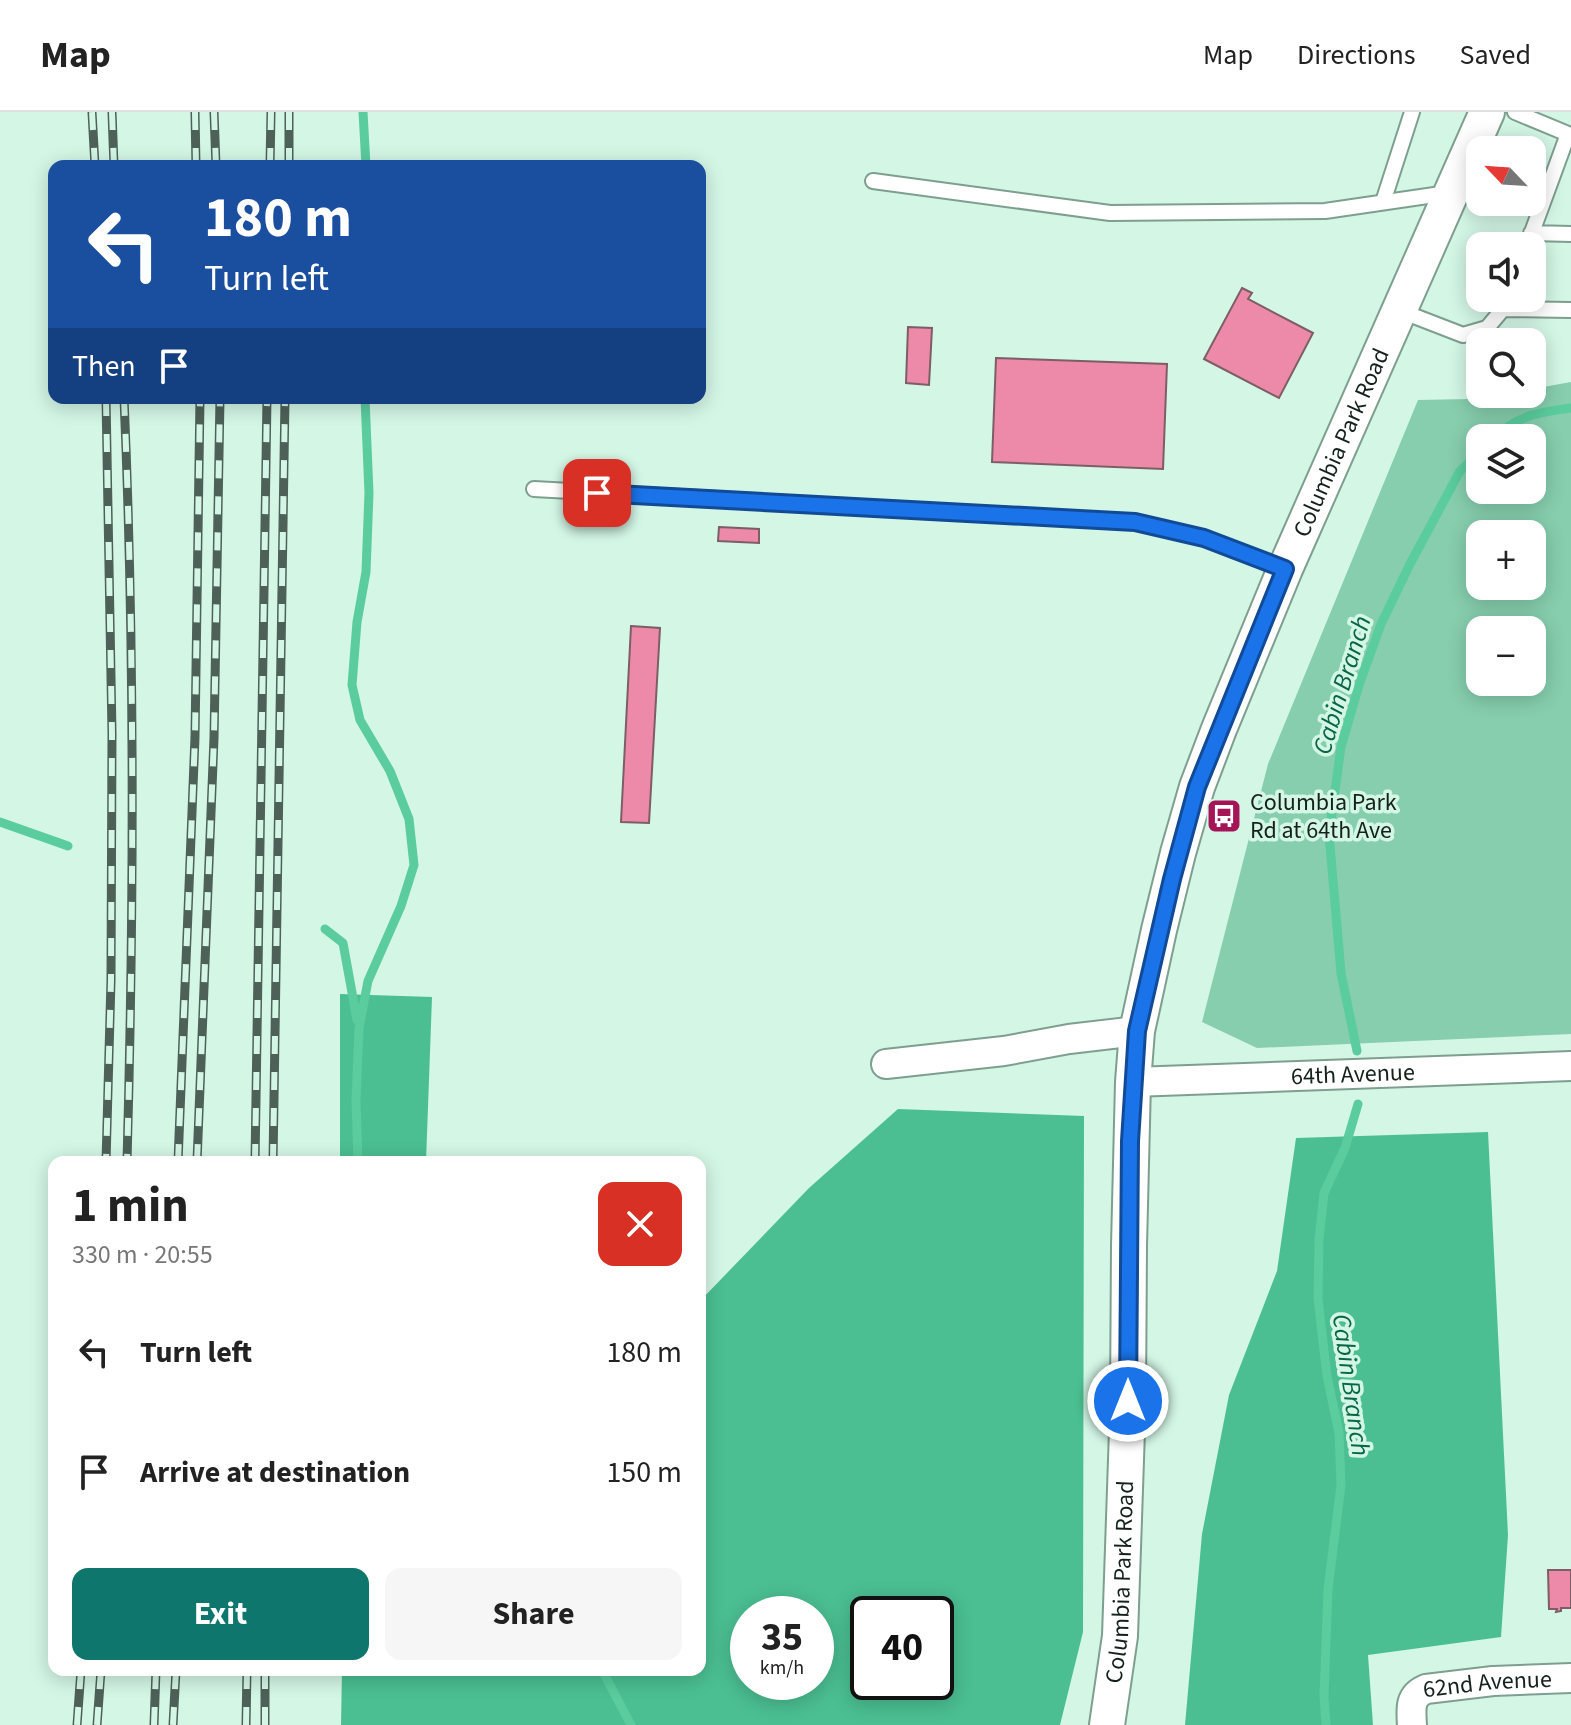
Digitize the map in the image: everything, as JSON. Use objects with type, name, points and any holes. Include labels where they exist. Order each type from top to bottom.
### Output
[{"type":"street","name":"Columbia Park Road","points":[[1107,1725],[1120,1636],[1128,1401],[1133,1082],[1137,1031],[1170,884],[1197,787],[1285,569],[1487,112]]},
{"type":"street","points":[[886,1064],[1004,1051],[1137,1031]]},
{"type":"street","name":"64th Avenue","points":[[1133,1082],[1571,1066]]},
{"type":"street","name":"62nd Avenue","points":[[1412,1715],[1413,1698],[1419,1692],[1437,1687],[1571,1678]]},
{"type":"lane","points":[[1383,202],[1412,112]]},
{"type":"lane","points":[[1515,112],[1568,134],[1532,232]]},
{"type":"lane","points":[[873,181],[1110,213],[1325,211],[1452,193]]},
{"type":"lane","points":[[1546,238],[1571,234]]},
{"type":"lane","points":[[1546,308],[1571,310]]},
{"type":"lane","points":[[1401,311],[1463,335],[1487,328],[1499,312]]},
{"type":"lane","points":[[534,489],[1135,522],[1204,538],[1285,569]]},
{"type":"green space","points":[[1571,382],[1571,1034],[1257,1048],[1202,1022],[1268,764],[1418,400],[1466,399],[1466,408],[1546,408],[1546,386]]},
{"type":"green space","points":[[340,994],[432,997],[426,1156],[340,1156]]},
{"type":"green space","points":[[898,1109],[1084,1116],[1083,1632],[1060,1725],[341,1725],[342,1676],[706,1676],[706,1295],[809,1188]]},
{"type":"green space","points":[[1488,1132],[1508,1535],[1501,1637],[1368,1655],[1373,1725],[1185,1725],[1202,1534],[1229,1395],[1277,1271],[1296,1138]]},
{"type":"building","points":[[1242,288],[1252,293],[1248,299],[1313,333],[1279,398],[1204,359]]},
{"type":"building","points":[[908,327],[932,328],[929,385],[906,383]]},
{"type":"building","points":[[996,358],[1167,364],[1163,469],[992,462]]},
{"type":"building","points":[[719,527],[759,529],[759,543],[718,541]]},
{"type":"building","points":[[631,626],[660,628],[649,823],[621,822]]},
{"type":"building","points":[[1548,1570],[1571,1570],[1571,1608],[1561,1608],[1556,1612],[1557,1609],[1549,1609]]},
{"type":"waterway","points":[[363,112],[366,160]]},
{"type":"waterway","points":[[358,1156],[359,1028],[368,981],[401,906],[414,865],[409,819],[390,771],[360,720],[352,685],[357,622],[366,572],[369,493],[365,404]]},
{"type":"waterway","name":"Cabin Branch","points":[[1512,424],[1530,416],[1571,408]]},
{"type":"waterway","name":"Cabin Branch","points":[[1357,1051],[1341,973],[1329,834],[1341,747],[1381,624],[1410,564],[1460,471],[1466,465]]},
{"type":"waterway","points":[[0,822],[68,846]]},
{"type":"waterway","points":[[325,929],[343,943],[357,1020]]},
{"type":"waterway","name":"Cabin Branch","points":[[1326,1725],[1324,1696],[1328,1589],[1341,1485],[1339,1433],[1327,1376],[1318,1299],[1319,1239],[1324,1193],[1345,1148],[1358,1104]]},
{"type":"waterway","points":[[605,1676],[631,1725]]},
{"type":"railway","points":[[92,112],[95,160]]},
{"type":"railway","points":[[112,112],[114,160]]},
{"type":"railway","points":[[195,112],[196,160]]},
{"type":"railway","points":[[214,112],[216,160]]},
{"type":"railway","points":[[270,160],[271,112]]},
{"type":"railway","points":[[289,112],[289,160]]},
{"type":"railway","points":[[106,404],[112,733],[111,980],[106,1156]]},
{"type":"railway","points":[[124,404],[132,780],[127,1156]]},
{"type":"railway","points":[[178,1156],[195,737],[200,404]]},
{"type":"railway","points":[[197,1156],[214,738],[220,404]]},
{"type":"railway","points":[[255,1156],[267,404]]},
{"type":"railway","points":[[273,1156],[285,404]]},
{"type":"railway","points":[[77,1725],[81,1676]]},
{"type":"railway","points":[[97,1725],[101,1676]]},
{"type":"railway","points":[[154,1725],[156,1676]]},
{"type":"railway","points":[[173,1725],[176,1676]]},
{"type":"railway","points":[[246,1725],[247,1676]]},
{"type":"railway","points":[[265,1676],[265,1725]]},
{"type":"place","name":"Columbia Park Rd at 64th Ave","points":[[1224,816]]},
{"type":"route","points":[[597,493],[1135,522],[1204,538],[1285,569],[1197,787],[1159,930],[1137,1031],[1130,1141],[1128,1401]]}]
